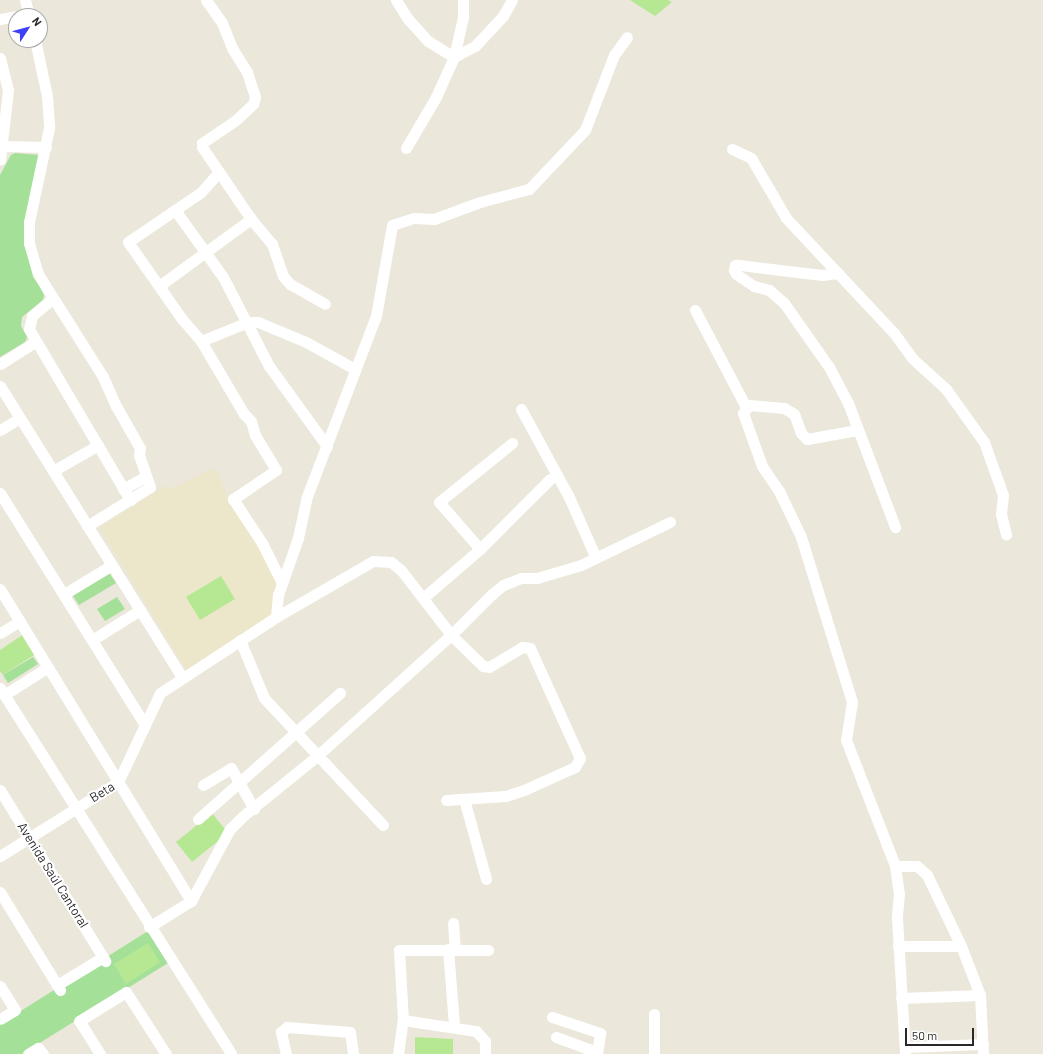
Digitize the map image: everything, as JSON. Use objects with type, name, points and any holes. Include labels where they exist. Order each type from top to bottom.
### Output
[{"type":"street","points":[[206,0],[222,23],[232,48],[247,72],[255,97],[253,104],[236,120],[202,143],[202,147],[251,219],[272,244],[283,276],[290,284],[325,304]]},
{"type":"street","points":[[396,0],[408,19],[428,41],[454,57]]},
{"type":"street","points":[[406,148],[436,97],[454,57],[463,17],[462,0]]},
{"type":"street","points":[[454,57],[475,46],[503,16],[512,0]]},
{"type":"street","points":[[276,617],[282,583],[298,538],[306,499],[376,316],[393,223],[414,218],[434,219],[480,202],[529,189],[585,130],[614,56],[627,37]]},
{"type":"street","points":[[37,48],[47,96],[49,128],[29,222],[29,243],[38,274],[52,299],[103,377],[116,406],[140,448],[139,455],[149,488],[87,526]]},
{"type":"street","points":[[0,58],[8,90],[0,160]]},
{"type":"street","points":[[2,146],[46,146]]},
{"type":"street","points":[[732,149],[751,158],[786,218],[894,333],[913,359],[946,389],[984,442],[1003,495],[1001,514],[1006,534]]},
{"type":"street","points":[[219,172],[200,193],[128,242],[159,286],[202,341],[244,414],[251,421],[255,435],[276,470],[233,499],[262,543],[282,583]]},
{"type":"street","points":[[175,210],[223,277],[248,322],[269,366],[327,446]]},
{"type":"street","points":[[159,286],[205,251],[251,219]]},
{"type":"street","points":[[838,273],[822,275],[739,264],[736,265],[734,270],[736,274],[754,286],[769,290],[784,303],[829,368],[848,403],[895,527]]},
{"type":"street","points":[[52,299],[30,320],[29,329],[35,342],[130,500]]},
{"type":"street","points":[[695,310],[746,407],[744,413],[753,444],[801,537],[844,670],[852,702],[846,740],[895,866],[899,893],[898,946],[905,1050],[983,1049],[980,995],[962,946],[927,875],[917,866],[895,866]]},
{"type":"street","points":[[202,341],[248,322],[258,322],[306,342],[355,369]]},
{"type":"street","points":[[0,364],[35,342]]},
{"type":"street","points":[[0,386],[182,677]]},
{"type":"street","points":[[746,407],[784,408],[791,410],[801,433],[807,439],[857,430]]},
{"type":"street","points":[[521,409],[569,497],[595,556]]},
{"type":"street","points":[[0,430],[20,418]]},
{"type":"street","points":[[480,549],[439,502],[512,443]]},
{"type":"street","points":[[53,471],[98,445]]},
{"type":"street","points":[[123,489],[146,476]]},
{"type":"street","points":[[423,598],[480,549],[550,479]]},
{"type":"street","points":[[0,493],[145,725]]},
{"type":"street","points":[[149,927],[191,901],[230,829],[317,756],[451,635],[468,615],[503,585],[581,565],[595,556],[670,522]]},
{"type":"street","name":"Beta","points":[[0,856],[118,782],[160,693],[182,677],[276,617],[374,560],[391,562],[423,598],[451,635],[479,664],[486,668],[522,647],[530,648],[580,758],[575,767],[528,789],[505,796],[464,799]]},
{"type":"street","points":[[64,594],[112,565]]},
{"type":"street","points":[[0,589],[191,901]]},
{"type":"street","points":[[92,640],[140,610]]},
{"type":"street","points":[[0,633],[20,621]]},
{"type":"street","points":[[240,640],[264,698],[317,756],[383,824]]},
{"type":"street","points":[[48,667],[2,691],[149,927],[231,1054]]},
{"type":"street","points":[[198,820],[241,784],[340,693]]},
{"type":"street","points":[[203,785],[230,768],[241,784],[254,809]]},
{"type":"street","name":"Avenida Saúl Cantoral","points":[[0,790],[104,959],[59,987],[0,892]]},
{"type":"street","points":[[446,800],[464,799],[486,879]]},
{"type":"street","points":[[453,923],[452,949],[454,1025]]},
{"type":"street","points":[[898,946],[962,946]]},
{"type":"street","points":[[398,1054],[403,1020],[399,950],[488,950]]},
{"type":"street","points":[[0,986],[15,1010],[0,1019]]},
{"type":"street","points":[[100,1054],[79,1022],[126,992],[166,1054]]},
{"type":"street","points":[[902,998],[980,995]]},
{"type":"street","points":[[654,1014],[654,1054]]},
{"type":"street","points":[[552,1017],[600,1033],[597,1053],[556,1037]]},
{"type":"street","points":[[403,1020],[454,1025],[476,1031],[485,1041],[485,1054]]},
{"type":"street","points":[[286,1054],[281,1032],[287,1026],[350,1032],[353,1054]]},
{"type":"street","points":[[28,1054],[40,1051]]},
{"type":"shaded area","points":[[212,469],[218,471],[228,498],[258,544],[276,582],[275,612],[189,671],[186,669],[99,527],[167,485],[170,490]]},
{"type":"green space","points":[[630,0],[668,0],[672,2],[655,16]]},
{"type":"green space","points":[[15,153],[39,155],[29,201],[32,271],[44,295],[43,300],[22,317],[21,326],[27,337],[25,342],[0,357],[0,175],[11,155]]},
{"type":"green space","points":[[108,571],[116,583],[79,605],[71,593]]},
{"type":"green space","points":[[221,576],[235,599],[200,620],[186,597]]},
{"type":"green space","points":[[117,597],[125,609],[105,621],[97,609]]},
{"type":"green space","points":[[24,634],[37,653],[3,675],[0,671],[0,650]]},
{"type":"green space","points":[[33,657],[38,664],[8,683],[3,675]]},
{"type":"green space","points":[[212,813],[228,833],[192,862],[176,842]]},
{"type":"green space","points":[[148,931],[168,963],[22,1054],[0,1054],[0,1024]]},
{"type":"green space","points":[[148,943],[160,962],[126,984],[114,964]]},
{"type":"green space","points":[[415,1037],[453,1039],[453,1054],[415,1054]]}]
